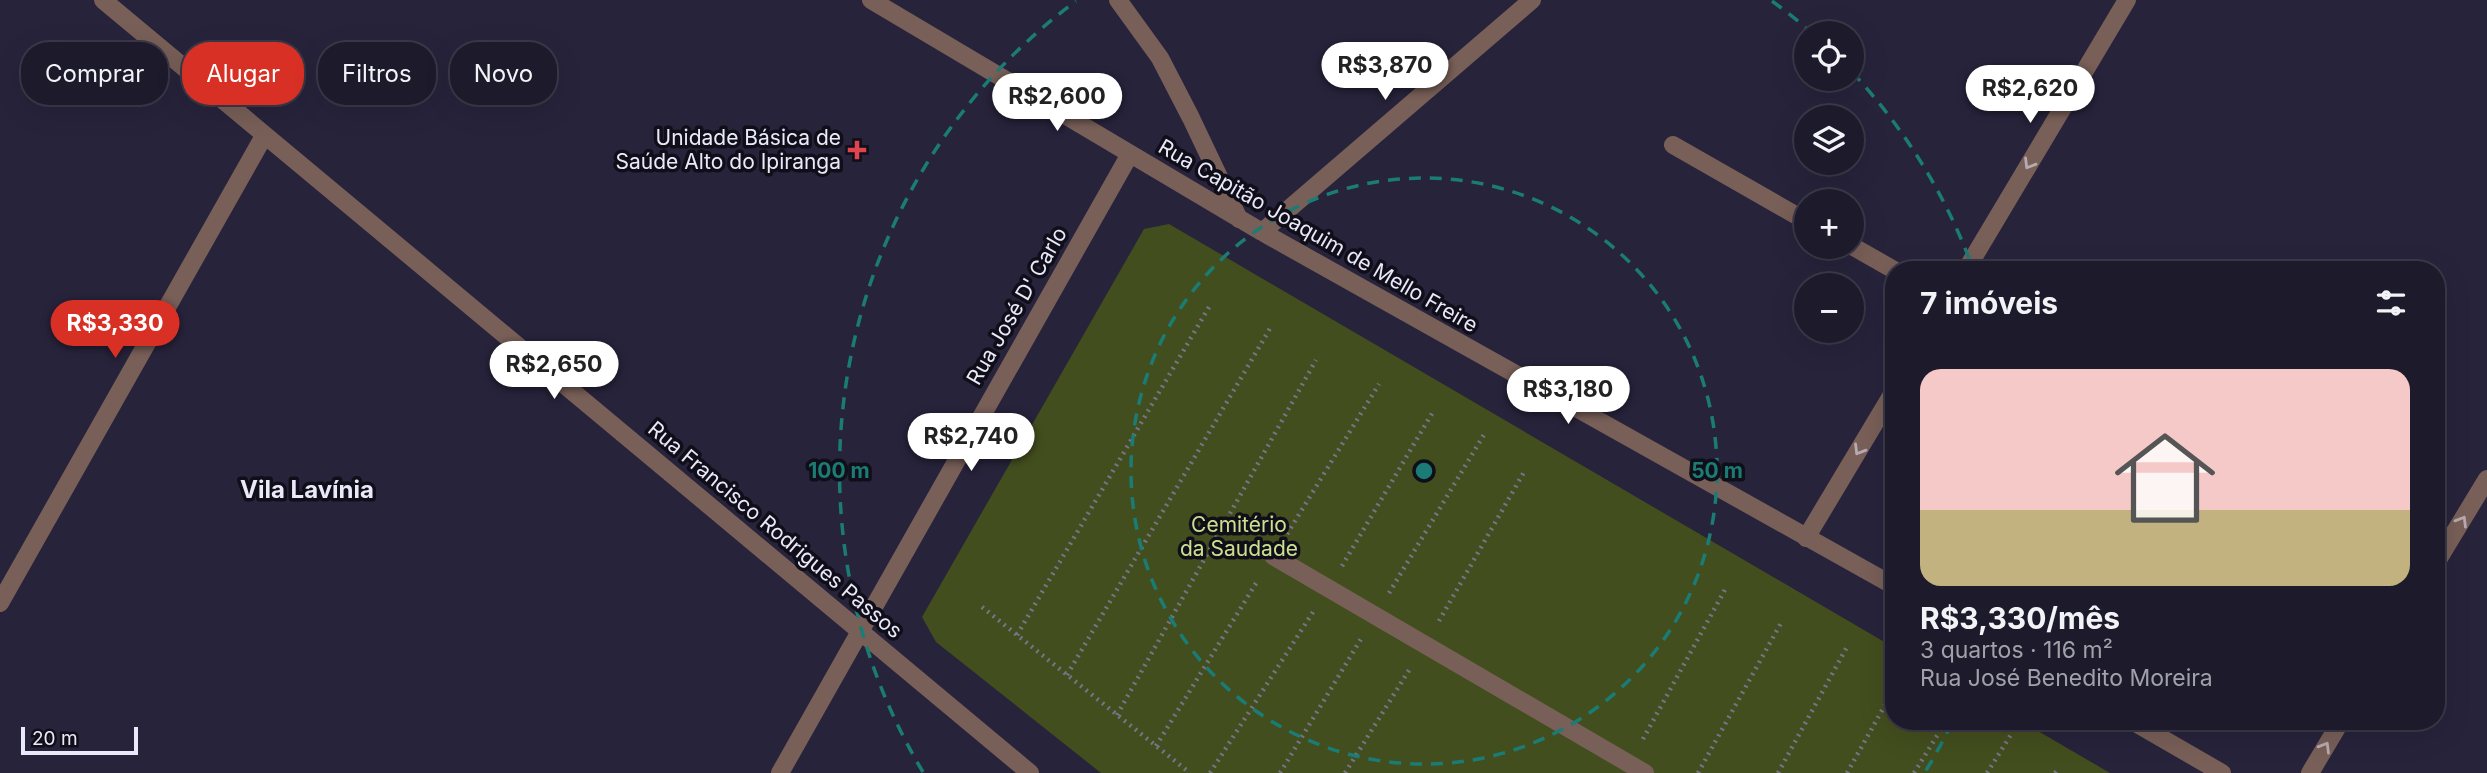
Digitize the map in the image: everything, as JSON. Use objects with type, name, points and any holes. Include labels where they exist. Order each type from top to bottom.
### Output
[{"type":"street","name":"Rua Francisco Rodrigues Passos","points":[[103,0],[1030,773]]},
{"type":"street","name":"Rua Capitão Joaquim de Mello Freire","points":[[872,0],[1239,219],[1885,581]]},
{"type":"street","points":[[1118,0],[1160,58],[1239,219]]},
{"type":"street","points":[[1262,232],[1532,0]]},
{"type":"street","points":[[1971,261],[2127,0]]},
{"type":"street","points":[[0,603],[264,136]]},
{"type":"street","points":[[1673,145],[1794,214]]},
{"type":"street","name":"Rua José D' Carlo","points":[[780,773],[1130,154]]},
{"type":"street","points":[[1864,253],[1885,265]]},
{"type":"street","points":[[1806,538],[1885,406]]},
{"type":"street","points":[[2445,548],[2487,479]]},
{"type":"street","points":[[1273,556],[1637,768]]},
{"type":"street","points":[[2148,730],[2222,773]]},
{"type":"street","points":[[2310,773],[2336,730]]},
{"type":"path","points":[[1017,635],[1209,307]]},
{"type":"path","points":[[1067,675],[1272,324]]},
{"type":"path","points":[[1117,715],[1316,360]]},
{"type":"path","points":[[1637,768],[1727,586]]},
{"type":"path","points":[[982,607],[1190,773]]},
{"type":"path","points":[[1698,773],[1781,623]]},
{"type":"path","points":[[1777,773],[1847,645]]},
{"type":"path","points":[[1847,773],[1885,705]]},
{"type":"path","points":[[1914,773],[1941,730]]},
{"type":"path","points":[[1987,773],[2012,733]]},
{"type":"green space","name":"Cemitério da Saudade","points":[[1169,224],[1885,642],[1885,730],[2036,730],[2110,773],[1101,773],[936,642],[922,617],[1144,229]]},
{"type":"place","name":"Unidade Básica de Saúde Alto do Ipiranga","points":[[857,150]]},
{"type":"district","name":"Vila Lavínia","points":[[307,490]]}]
